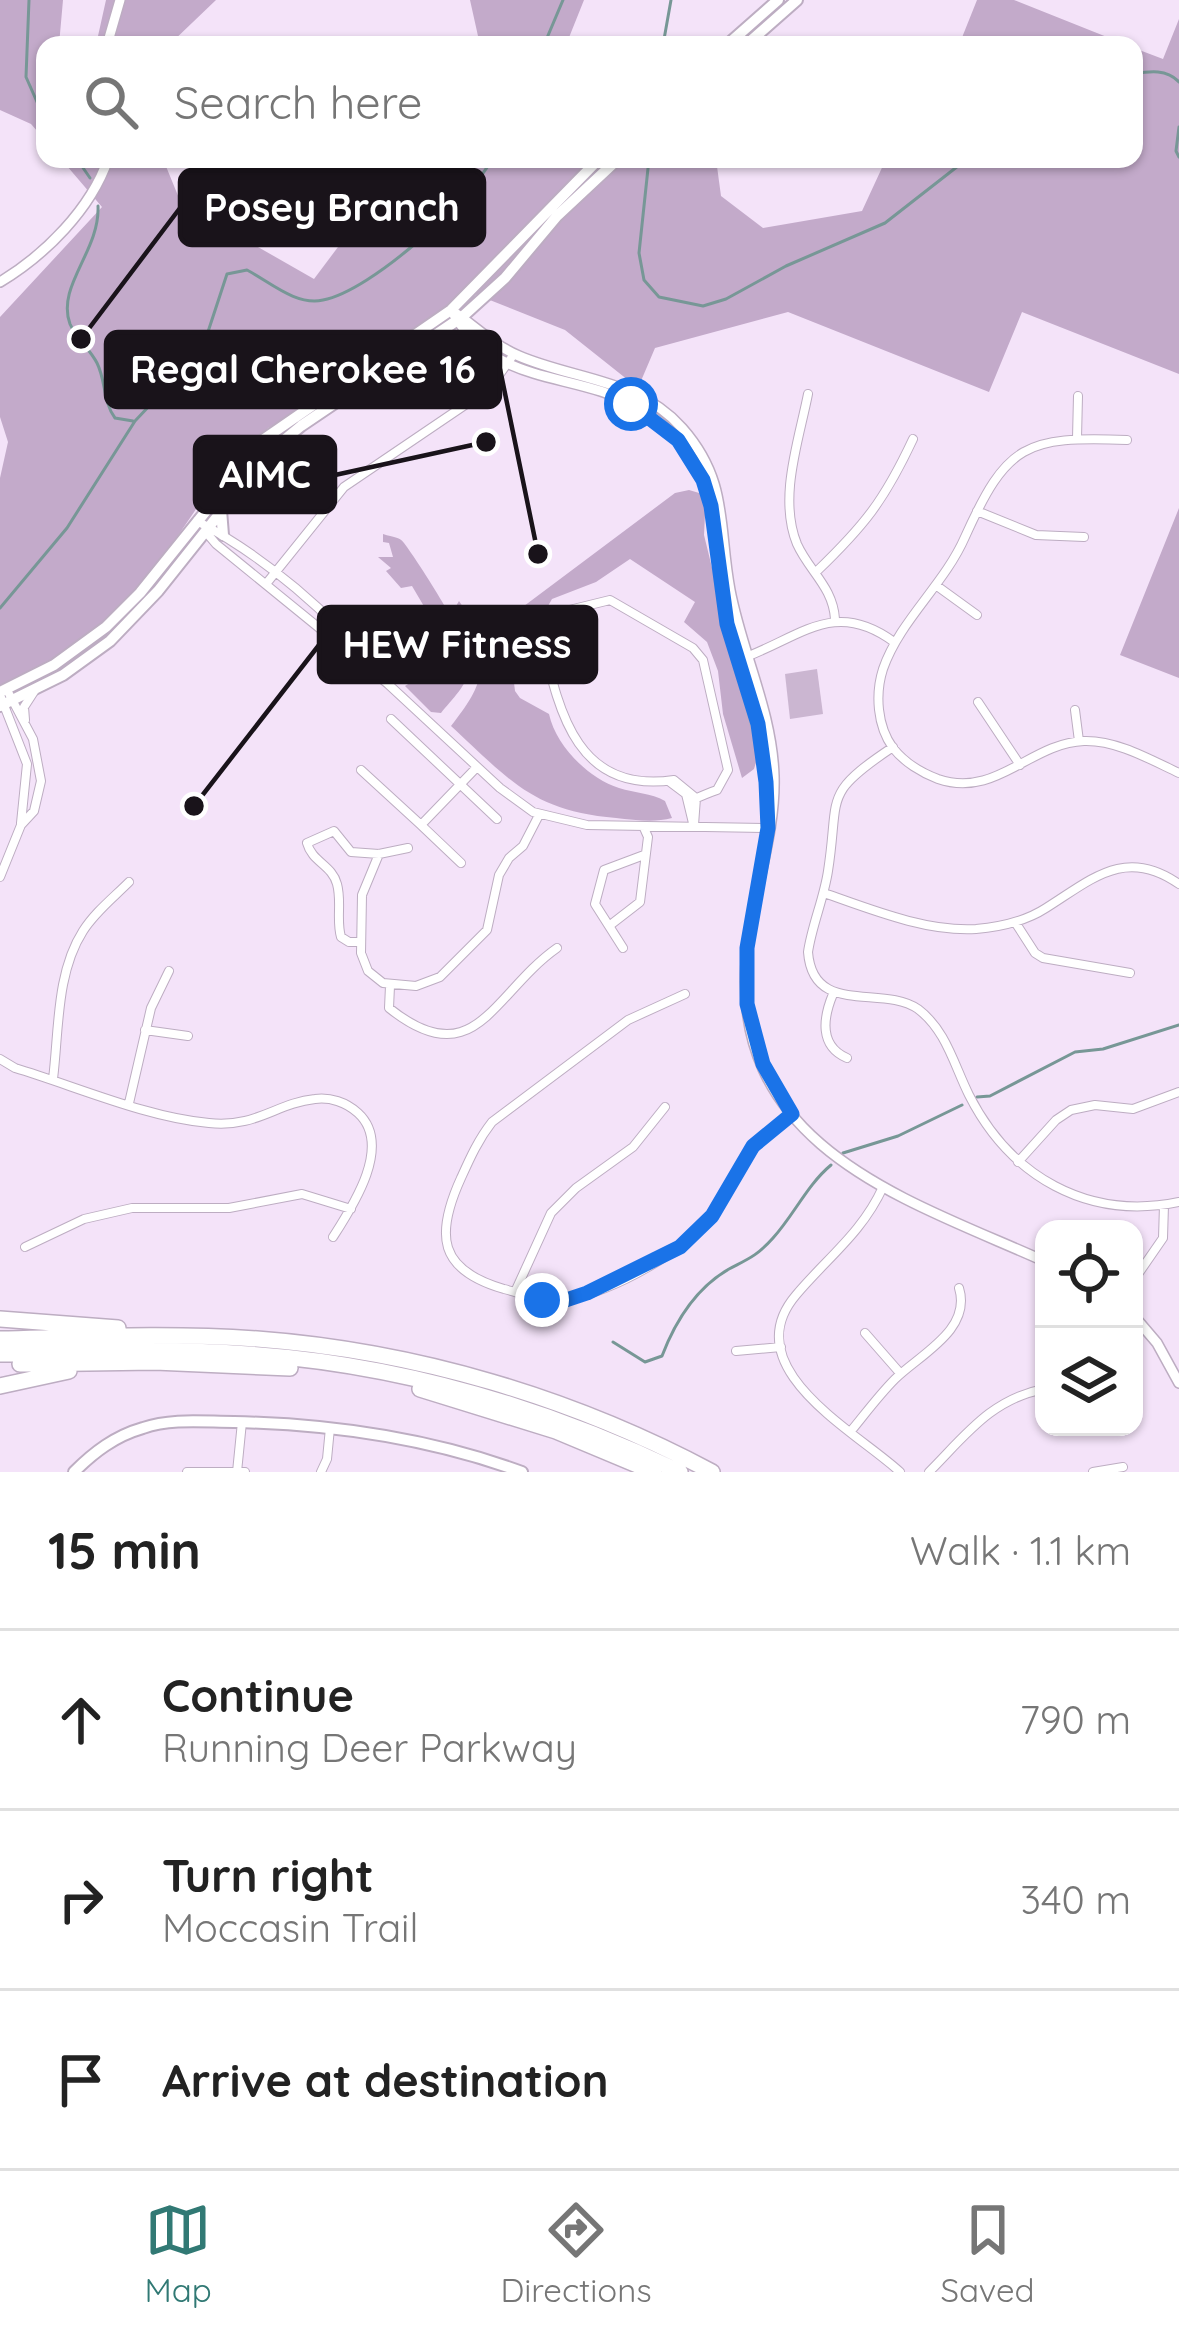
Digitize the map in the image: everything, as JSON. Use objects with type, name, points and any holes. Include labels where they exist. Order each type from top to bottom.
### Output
[{"type":"highway","points":[[0,1319],[325,1346],[476,1377],[606,1422],[712,1472]]},
{"type":"highway","points":[[0,1339],[198,1336]]},
{"type":"highway","points":[[0,1354],[250,1354],[399,1374],[528,1409],[680,1472]]},
{"type":"highway","points":[[0,1364],[155,1362],[294,1368],[388,1382],[556,1430],[654,1472]]},
{"type":"highway","points":[[0,1386],[84,1370],[294,1368]]},
{"type":"main road","points":[[737,36],[778,0]]},
{"type":"main road","points":[[756,36],[797,0]]},
{"type":"main road","points":[[4,698],[36,689],[77,666],[127,626],[253,451],[276,429],[457,316],[591,168]]},
{"type":"main road","points":[[4,698],[106,627],[284,440],[505,278],[557,216],[608,168]]},
{"type":"main road","points":[[221,510],[224,535]]},
{"type":"main road","points":[[74,1472],[104,1446],[143,1427],[170,1422],[331,1426],[462,1452],[522,1472]]},
{"type":"street","points":[[109,36],[120,0]]},
{"type":"street","points":[[0,282],[41,250],[78,211],[104,168]]},
{"type":"street","points":[[457,316],[514,354],[628,388],[662,408],[703,455],[718,493],[729,584],[761,736],[768,828],[747,948],[746,994],[763,1064],[792,1114],[833,1158],[883,1187],[1035,1257]]},
{"type":"street","points":[[457,316],[479,346],[508,365],[622,400],[655,418],[678,440],[707,493],[720,590],[743,658]]},
{"type":"street","points":[[266,584],[344,487],[490,388],[514,354]]},
{"type":"street","points":[[808,394],[788,509],[796,541],[832,600],[835,619]]},
{"type":"street","points":[[1077,438],[1078,396]]},
{"type":"street","points":[[1127,440],[1077,438],[1036,446],[1006,465],[988,486],[955,560],[894,643],[877,699],[892,747],[925,773],[950,782],[989,781],[1043,752],[1079,741],[1118,746],[1179,773]]},
{"type":"street","points":[[815,572],[872,516],[913,439]]},
{"type":"street","points":[[977,511],[1036,535],[1084,537]]},
{"type":"street","points":[[203,526],[224,535],[333,623],[388,684]]},
{"type":"street","points":[[203,526],[516,801],[539,815],[567,823],[644,828],[768,828]]},
{"type":"street","points":[[937,586],[977,615]]},
{"type":"street","points":[[693,800],[717,790],[728,770],[710,681],[693,648],[610,601],[549,615],[542,628],[543,641],[567,731],[582,750],[616,775],[634,782],[674,780],[693,800],[694,825]]},
{"type":"street","points":[[743,658],[835,619],[861,623],[894,643]]},
{"type":"street","points":[[21,825],[34,811],[41,781],[24,707],[36,689]]},
{"type":"street","points":[[4,698],[27,727]]},
{"type":"street","points":[[0,877],[21,825],[27,764],[4,698]]},
{"type":"street","points":[[978,702],[1020,765]]},
{"type":"street","points":[[1075,710],[1079,741]]},
{"type":"street","points":[[391,719],[496,819]]},
{"type":"street","points":[[892,747],[849,779],[838,797],[809,963],[833,994],[903,1002],[931,1020],[988,1131],[1045,1183],[1091,1201],[1128,1207],[1179,1202]]},
{"type":"street","points":[[421,825],[477,767]]},
{"type":"street","points":[[361,770],[460,863]]},
{"type":"street","points":[[379,854],[362,895],[361,953],[368,971],[390,986],[416,986],[440,977],[487,930],[499,875],[508,858],[523,846],[539,815]]},
{"type":"street","points":[[609,926],[638,907],[648,837],[644,828]]},
{"type":"street","points":[[361,942],[341,937],[337,882],[333,873],[311,857],[307,843],[334,831],[351,852],[379,854],[408,848]]},
{"type":"street","points":[[623,948],[596,904],[604,871],[644,855]]},
{"type":"street","points":[[824,893],[938,926],[976,929],[1015,922],[1041,911],[1111,869],[1151,870],[1179,884]]},
{"type":"street","points":[[53,1079],[70,956],[89,922],[129,882]]},
{"type":"street","points":[[1015,922],[1035,953],[1051,962],[1130,973]]},
{"type":"street","points":[[390,986],[389,1008],[430,1034],[453,1036],[478,1024],[557,948]]},
{"type":"street","points":[[129,1103],[154,999],[170,970]]},
{"type":"street","points":[[685,994],[628,1019],[505,1110],[480,1138],[447,1211],[445,1242],[451,1257],[471,1277],[542,1300],[566,1300],[671,1253],[712,1216],[753,1146],[792,1114]]},
{"type":"street","points":[[833,994],[826,1012],[827,1040],[838,1055],[847,1058]]},
{"type":"street","points":[[146,1030],[188,1036]]},
{"type":"street","points":[[0,1059],[129,1103],[218,1124],[256,1120],[310,1100],[347,1105],[362,1117],[372,1144],[370,1163],[333,1237]]},
{"type":"street","points":[[1018,1162],[1071,1110],[1095,1105],[1132,1108],[1179,1092]]},
{"type":"street","points":[[515,1292],[551,1213],[633,1147],[665,1107]]},
{"type":"street","points":[[883,1187],[861,1228],[791,1301],[781,1347],[784,1364],[800,1389],[900,1472]]},
{"type":"street","points":[[25,1247],[84,1219],[133,1208],[209,1210],[302,1195],[351,1209]]},
{"type":"street","points":[[1143,1267],[1163,1238],[1164,1204]]},
{"type":"street","points":[[850,1431],[900,1373],[942,1340],[959,1313],[959,1288]]},
{"type":"street","points":[[1143,1327],[1179,1383]]},
{"type":"street","points":[[865,1333],[900,1373]]},
{"type":"street","points":[[736,1351],[781,1347]]},
{"type":"street","points":[[929,1472],[992,1409],[1035,1391]]},
{"type":"street","points":[[187,1472],[240,1472],[242,1422]]},
{"type":"street","points":[[321,1472],[331,1426]]},
{"type":"street","points":[[1094,1472],[1123,1467]]},
{"type":"shaded area","points":[[0,0],[63,0],[60,36],[36,36],[36,130],[0,110]]},
{"type":"shaded area","points":[[106,0],[216,0],[178,36],[98,36]]},
{"type":"shaded area","points":[[470,0],[584,0],[570,36],[478,36]]},
{"type":"shaded area","points":[[977,0],[1014,0],[1104,36],[963,36]]},
{"type":"shaded area","points":[[1179,19],[1179,374],[1022,312],[989,392],[788,312],[655,348],[638,388],[565,330],[472,293],[320,399],[268,428],[207,493],[126,612],[85,656],[0,709],[0,478],[8,442],[0,417],[0,317],[102,207],[69,168],[167,168],[181,203],[314,279],[397,168],[717,168],[721,196],[763,228],[862,211],[882,168],[1143,168],[1143,51],[1163,59]]},
{"type":"shaded area","points":[[689,490],[706,495],[704,535],[758,756],[754,769],[742,778],[723,714],[718,671],[707,642],[684,622],[695,602],[630,559],[596,582],[552,599],[536,627],[510,650],[515,691],[549,714],[566,749],[585,769],[619,788],[665,801],[672,818],[644,821],[587,814],[542,800],[507,777],[451,726],[474,692],[480,667],[456,606],[459,601],[480,632],[488,633],[675,493]]},
{"type":"shaded area","points":[[1179,508],[1179,678],[1120,655]]},
{"type":"shaded area","points":[[383,534],[400,539],[411,553],[468,655],[466,679],[441,713],[431,712],[405,686],[445,661],[441,651],[445,642],[412,586],[401,588],[386,571],[391,568],[378,557],[393,557]]},
{"type":"shaded area","points":[[817,669],[823,714],[790,719],[785,674]]},
{"type":"waterway","points":[[29,0],[26,77],[36,100]]},
{"type":"waterway","points":[[548,36],[563,0]]},
{"type":"waterway","points":[[665,36],[671,0]]},
{"type":"waterway","points":[[1143,73],[1164,73],[1179,82]]},
{"type":"waterway","points":[[1179,127],[1179,157]]},
{"type":"waterway","points":[[83,168],[90,178]]},
{"type":"waterway","points":[[0,608],[67,528],[135,421],[202,350],[227,274],[247,270],[303,300],[343,293],[417,242],[463,198],[486,168]]},
{"type":"waterway","points":[[648,168],[639,253],[644,280],[659,297],[703,306],[885,223],[955,168]]},
{"type":"waterway","points":[[98,206],[97,222],[67,310],[70,324],[97,363],[111,412],[115,418],[133,421]]},
{"type":"waterway","points":[[977,1097],[990,1096],[1075,1052],[1103,1049],[1179,1025]]},
{"type":"waterway","points":[[843,1153],[898,1136],[962,1105]]},
{"type":"waterway","points":[[613,1342],[645,1362],[662,1356],[697,1296],[767,1244],[831,1165]]},
{"type":"place","name":"Posey Branch","points":[[81,339]]},
{"type":"place","name":"AIMC","points":[[486,442]]},
{"type":"place","name":"Regal Cherokee 16","points":[[538,554]]},
{"type":"place","name":"HEW Fitness","points":[[194,806]]},
{"type":"route","points":[[542,1300],[566,1300],[587,1293],[680,1247],[712,1216],[753,1146],[792,1114],[763,1064],[747,1004],[747,948],[768,828],[766,782],[758,724],[727,624],[711,506],[703,480],[678,440],[631,404]]}]
